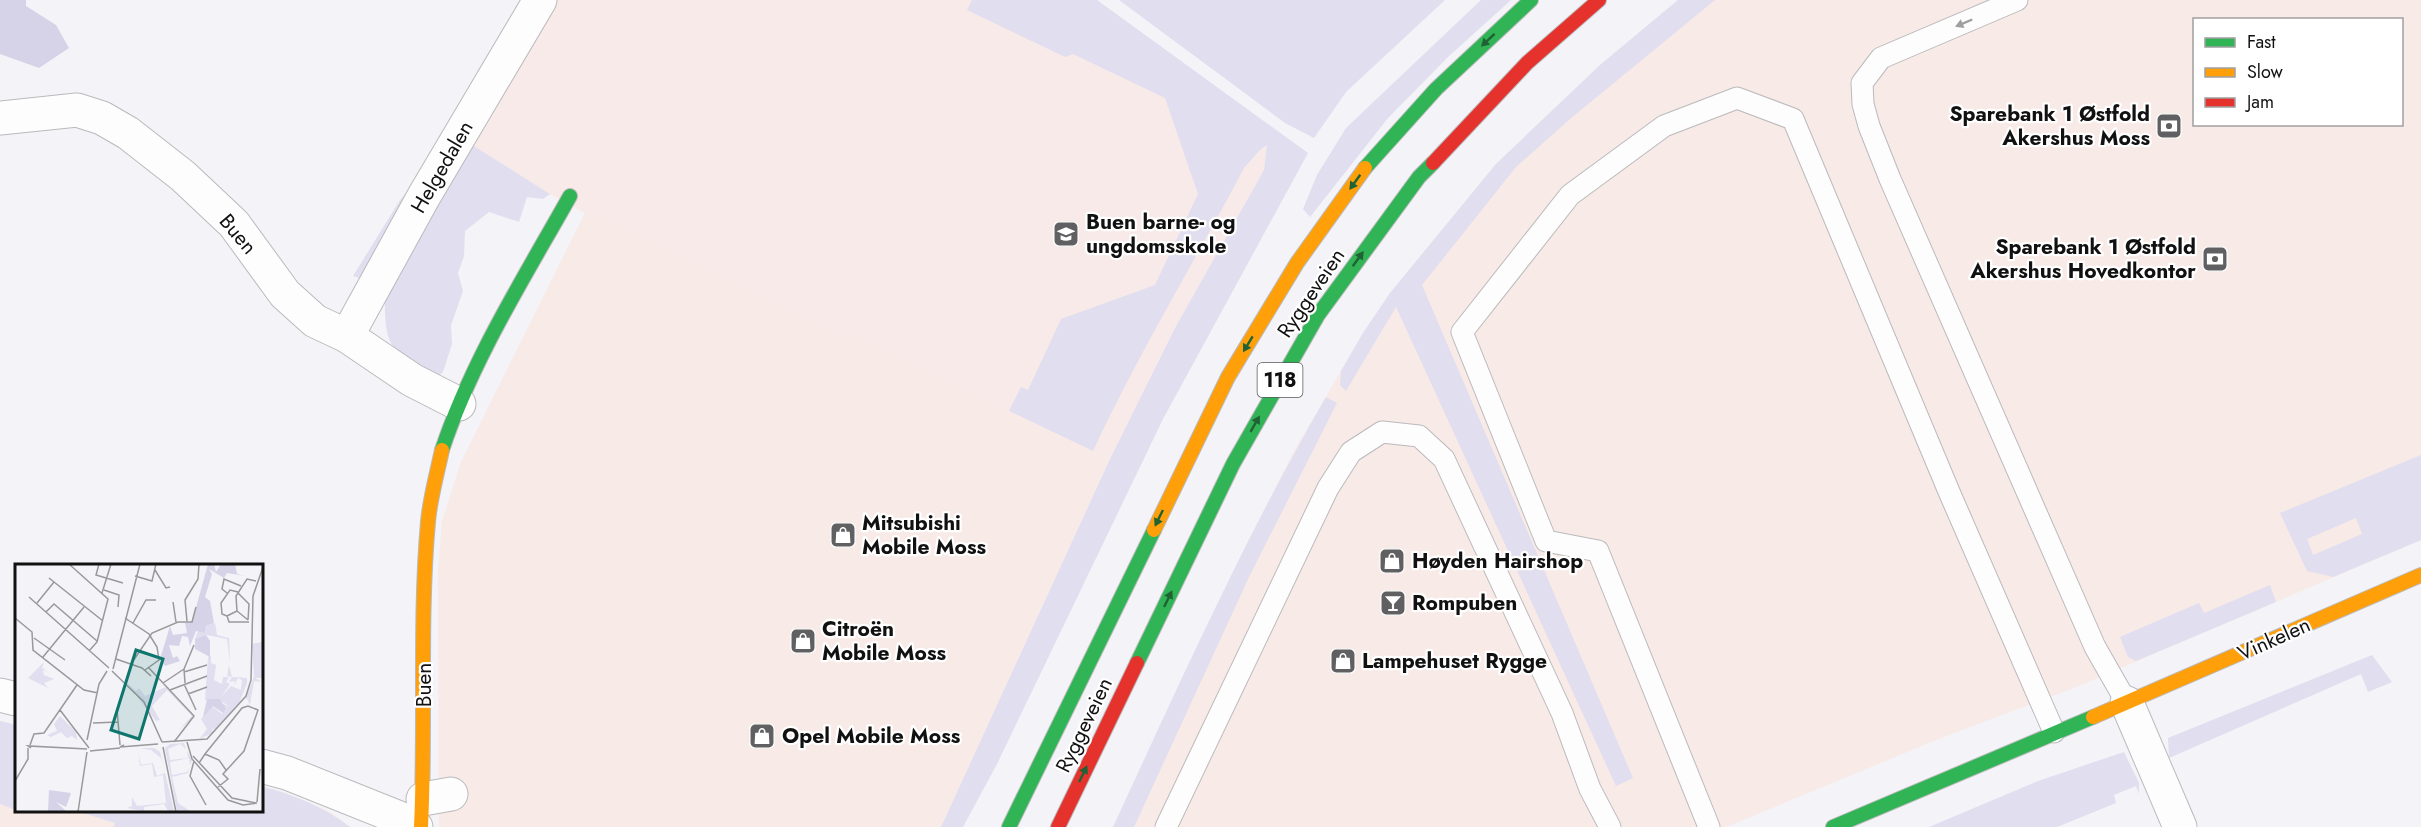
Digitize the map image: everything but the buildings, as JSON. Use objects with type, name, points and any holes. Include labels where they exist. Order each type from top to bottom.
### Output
[{"type":"main road","name":"Ryggeveien","points":[[1009,827],[1228,376],[1297,262],[1366,166],[1436,89],[1531,0]]},
{"type":"main road","name":"Ryggeveien","points":[[1058,827],[1233,464],[1318,315],[1419,177],[1527,63],[1599,0]]},
{"type":"main road","name":"Buen","points":[[428,812],[423,598],[428,519],[442,449],[459,404],[490,338],[570,196]]},
{"type":"main road","name":"Vinkelen","points":[[1833,827],[2127,703],[2421,575]]},
{"type":"street","name":"Helgedalen","points":[[347,336],[424,196],[540,0]]},
{"type":"street","name":"Buen","points":[[0,118],[77,110],[102,118],[128,133],[183,176],[234,224],[285,294],[315,321],[347,336],[412,380],[459,404]]},
{"type":"street","points":[[0,695],[15,699]]},
{"type":"street","points":[[2127,703],[2180,827]]},
{"type":"street","points":[[262,766],[402,819],[428,812]]},
{"type":"lane","points":[[2018,0],[1881,58],[1862,83],[1863,104],[1869,126],[1890,179],[2095,647],[2127,703]]},
{"type":"lane","points":[[1709,827],[1598,551],[1546,541],[1462,332],[1570,195],[1664,126],[1737,98],[1793,119],[2054,732]]},
{"type":"lane","points":[[1166,827],[1328,489],[1352,452],[1382,432],[1419,436],[1444,459],[1562,713],[1590,789],[1610,827]]},
{"type":"shaded area","points":[[0,0],[26,0],[26,6],[56,25],[69,48],[39,68],[0,54]]},
{"type":"shaded area","points":[[554,0],[1076,0],[1268,143],[1264,170],[1175,328],[1110,459],[585,213],[550,194],[469,143]]},
{"type":"shaded area","points":[[972,0],[1097,0],[1308,153],[1163,419],[997,764],[963,827],[941,827],[1110,459],[1175,328],[1264,170],[1267,145],[1244,168],[1147,344],[1093,451],[1009,411],[1021,387],[1028,390],[1061,319],[1155,285],[1198,194],[1165,98],[1073,54],[1065,57],[967,10]]},
{"type":"shaded area","points":[[1119,0],[1445,0],[1346,92],[1314,138],[1285,123]]},
{"type":"shaded area","points":[[1481,0],[1511,0],[1448,57],[1388,118],[1310,217],[1303,209],[1317,175],[1346,128]]},
{"type":"shaded area","points":[[1678,0],[2421,0],[2421,540],[2074,688],[1941,738],[1726,827],[1113,827],[1247,543],[1293,453],[1363,333],[1390,293],[1496,164],[1600,65]]},
{"type":"shaded area","points":[[1678,0],[1715,0],[1570,119],[1516,167],[1422,285],[1633,778],[1616,786],[1396,307],[1346,391],[1340,385],[1341,371],[1390,293],[1496,164],[1600,65]]},
{"type":"shaded area","points":[[469,143],[550,194],[543,199],[527,197],[519,222],[489,212],[465,231],[464,256],[458,273],[463,291],[451,325],[452,344],[443,372],[435,379],[400,354],[394,347],[386,328],[385,295]]},
{"type":"shaded area","points":[[417,180],[362,279],[353,276],[400,200]]},
{"type":"shaded area","points":[[585,213],[1110,459],[941,827],[439,827],[438,569],[442,521],[461,462]]},
{"type":"shaded area","points":[[1326,397],[1337,403],[1250,575],[1134,827],[1113,827],[1241,555]]},
{"type":"shaded area","points":[[2421,455],[2421,540],[2333,577],[2307,571],[2280,513]],"holes":[[[2356,518],[2362,534],[2313,555],[2307,539]]]},
{"type":"shaded area","points":[[2270,585],[2276,602],[2136,661],[2128,657],[2120,637],[2199,603],[2204,613]]},
{"type":"shaded area","points":[[2372,655],[2392,682],[2368,692],[2361,674],[2169,758],[2168,738]]},
{"type":"shaded area","points":[[0,721],[15,725],[15,812],[262,812],[262,786],[283,792],[330,812],[350,827],[0,827]]},
{"type":"shaded area","points":[[0,721],[15,725],[15,810],[0,804]]},
{"type":"shaded area","points":[[2124,752],[2139,783],[2139,794],[2136,786],[2114,795],[2116,803],[2057,827],[1929,827],[2038,781]]},
{"type":"shaded area","points":[[262,786],[308,802],[350,827],[114,827],[115,823],[80,812],[262,812]]},
{"type":"traffic: fast","points":[[1365,168],[1436,89],[1531,0]]},
{"type":"traffic: fast","points":[[1137,663],[1233,464],[1318,315],[1419,177],[1433,163]]},
{"type":"traffic: fast","points":[[442,450],[468,384],[484,352],[570,196]]},
{"type":"traffic: fast","points":[[1009,827],[1154,530]]},
{"type":"traffic: fast","points":[[1833,827],[2093,717]]},
{"type":"traffic: slow","points":[[1154,530],[1228,377],[1297,263],[1365,168]]},
{"type":"traffic: slow","points":[[421,827],[425,560],[430,504],[442,450]]},
{"type":"traffic: slow","points":[[2093,717],[2421,575]]},
{"type":"traffic: jam","points":[[1433,163],[1527,63],[1599,0]]},
{"type":"traffic: jam","points":[[1058,827],[1137,663]]},
{"type":"place","name":"Sparebank 1 Østfold Akershus Moss","points":[[2169,126]]},
{"type":"place","name":"Buen barne- og ungdomsskole","points":[[1066,234]]},
{"type":"place","name":"Sparebank 1 Østfold Akershus Hovedkontor","points":[[2215,259]]},
{"type":"place","name":"Mitsubishi Mobile Moss","points":[[843,535]]},
{"type":"place","name":"Høyden Hairshop","points":[[1392,561]]},
{"type":"place","name":"Rompuben","points":[[1393,603]]},
{"type":"place","name":"Citroën Mobile Moss","points":[[803,641]]},
{"type":"place","name":"Lampehuset Rygge","points":[[1343,661]]},
{"type":"place","name":"Opel Mobile Moss","points":[[762,736]]}]
